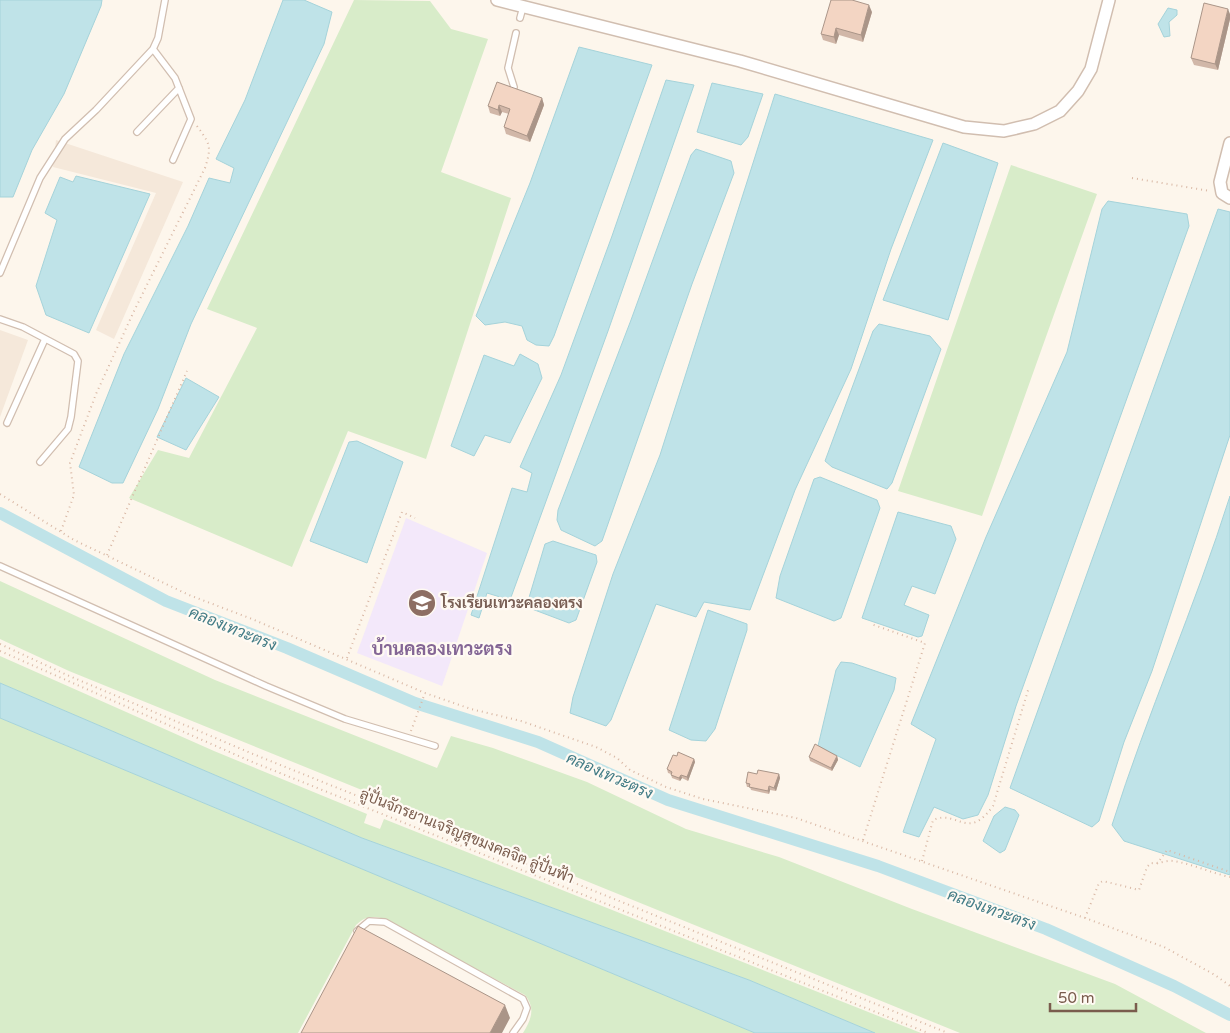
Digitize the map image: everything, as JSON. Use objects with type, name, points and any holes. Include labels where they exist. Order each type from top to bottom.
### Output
[{"type":"street","points":[[496,0],[740,61],[964,127],[1004,131],[1034,124],[1060,110],[1078,91],[1091,69],[1109,0]]},
{"type":"street","points":[[1226,196],[1220,182],[1230,144]]},
{"type":"lane","points":[[0,273],[40,178],[64,140],[96,110],[153,49],[158,38],[165,0]]},
{"type":"lane","points":[[520,18],[524,7]]},
{"type":"lane","points":[[514,86],[508,68],[516,33]]},
{"type":"lane","points":[[153,49],[175,78],[192,119],[173,160]]},
{"type":"lane","points":[[137,132],[179,88]]},
{"type":"lane","points":[[0,319],[16,324],[74,354],[78,361],[68,429],[40,462]]},
{"type":"lane","points":[[7,423],[45,339]]},
{"type":"lane","points":[[0,566],[301,700],[345,718],[435,746]]},
{"type":"lane","points":[[352,940],[357,931],[368,921],[386,922],[523,999],[527,1008],[523,1019],[513,1033]]},
{"type":"path","points":[[61,531],[74,495],[70,463],[96,394],[134,311],[193,194],[209,155],[208,140],[192,119]]},
{"type":"path","points":[[1132,178],[1226,196]]},
{"type":"path","points":[[107,555],[187,371]]},
{"type":"path","points":[[0,494],[61,531],[189,595],[346,658],[425,693],[471,710],[521,721],[596,747],[617,758],[630,770],[666,787],[703,799],[796,818],[922,860],[1085,918],[1164,947],[1215,975],[1230,986]]},
{"type":"path","points":[[346,658],[402,512],[415,518]]},
{"type":"path","points":[[863,840],[925,643],[870,624]]},
{"type":"path","points":[[0,644],[76,679],[253,754],[948,1033]]},
{"type":"path","name":"ลู่ปั่นจักรยานเจริญสุขมงคลจิต ลู่ปั่นฟ้า","points":[[0,651],[250,761],[928,1033]]},
{"type":"path","points":[[922,860],[933,820],[947,818],[971,824],[987,815],[993,806],[1029,687]]},
{"type":"path","points":[[413,724],[425,693]]},
{"type":"path","points":[[1157,864],[1167,850],[1230,872]]},
{"type":"path","points":[[1085,918],[1099,883],[1103,881],[1132,890],[1139,890],[1147,867],[1151,863],[1157,864],[1168,861],[1184,863],[1230,878]]},
{"type":"shaded area","points":[[56,140],[183,182],[114,339],[96,330],[156,193],[53,167]]},
{"type":"shaded area","points":[[0,330],[28,340],[0,417]]},
{"type":"shaded area","name":"โรงเรียนเทวะคลองตรง","points":[[406,518],[487,553],[442,686],[357,653]]},
{"type":"green space","points":[[354,0],[430,1],[451,29],[488,39],[441,172],[511,198],[426,459],[348,431],[292,567],[129,498],[158,450],[189,458],[257,328],[207,309]]},
{"type":"green space","points":[[1011,165],[1097,194],[982,516],[898,491]]},
{"type":"green space","points":[[0,581],[215,680],[437,768],[451,736],[493,748],[587,782],[686,829],[779,857],[912,909],[1115,984],[1206,1033],[960,1033],[69,671],[0,639]]},
{"type":"green space","points":[[0,656],[214,751],[367,814],[364,823],[380,829],[384,819],[921,1033],[875,1033],[749,980],[362,838],[0,683]]},
{"type":"green space","points":[[0,718],[755,1033],[523,1033],[531,1014],[530,1005],[525,995],[381,918],[374,917],[365,919],[356,925],[298,1033],[0,1033]]},
{"type":"water","points":[[0,0],[102,0],[64,94],[32,150],[13,197],[0,197]]},
{"type":"water","points":[[283,0],[304,0],[332,12],[324,44],[191,324],[158,409],[123,483],[112,483],[79,467],[124,354],[188,226],[209,178],[230,183],[234,168],[216,159],[245,100]]},
{"type":"water","points":[[1168,8],[1177,10],[1177,15],[1169,22],[1170,36],[1164,37],[1158,24]]},
{"type":"water","points":[[579,47],[652,65],[554,336],[549,346],[536,345],[527,340],[522,326],[505,322],[485,325],[476,316],[530,183]]},
{"type":"water","points":[[666,80],[694,85],[608,331],[510,600],[487,593],[479,618],[471,615],[512,488],[527,492],[532,473],[520,467],[561,375]]},
{"type":"water","points":[[712,83],[763,94],[748,137],[741,145],[697,132]]},
{"type":"water","points":[[775,94],[933,140],[891,249],[851,369],[795,490],[750,610],[704,602],[696,617],[656,604],[611,720],[606,726],[570,713],[573,697],[613,574],[660,455]]},
{"type":"water","points":[[943,143],[998,163],[948,320],[883,300]]},
{"type":"water","points":[[696,149],[731,161],[734,173],[692,284],[602,541],[595,546],[561,530],[557,520],[558,510],[631,320],[691,155]]},
{"type":"water","points":[[76,176],[150,194],[89,333],[46,315],[36,286],[57,220],[45,213],[60,177],[73,182]]},
{"type":"water","points":[[1108,201],[1187,214],[1189,226],[1016,706],[988,795],[978,815],[963,819],[934,807],[919,837],[903,832],[936,739],[911,724],[986,537],[1067,352],[1102,209]]},
{"type":"water","points":[[1218,209],[1230,212],[1230,435],[1152,671],[1124,742],[1099,821],[1092,827],[1010,788]]},
{"type":"water","points":[[879,324],[930,336],[941,349],[892,483],[887,489],[832,467],[825,461],[873,331]]},
{"type":"water","points":[[520,354],[538,364],[542,378],[510,443],[485,435],[474,456],[451,446],[484,355],[514,366]]},
{"type":"water","points":[[186,378],[219,397],[186,450],[157,437]]},
{"type":"water","points":[[357,441],[403,462],[367,563],[310,541],[349,442]]},
{"type":"water","points":[[820,477],[877,500],[880,508],[841,618],[834,621],[776,598],[780,576],[814,479]]},
{"type":"water","points":[[1230,496],[1230,875],[1124,841],[1112,825],[1140,742],[1202,579]]},
{"type":"water","points":[[898,512],[951,526],[956,539],[935,594],[912,586],[904,605],[929,615],[922,636],[918,637],[862,618]]},
{"type":"water","points":[[553,541],[596,555],[597,562],[576,620],[569,623],[532,609],[528,601],[545,544]]},
{"type":"water","points":[[708,610],[747,624],[747,630],[715,729],[706,741],[691,740],[669,730]]},
{"type":"water","points":[[841,662],[852,663],[896,678],[894,690],[860,767],[818,746],[836,670]]},
{"type":"water","points":[[0,683],[362,838],[749,980],[875,1033],[755,1033],[0,718]]},
{"type":"water","points":[[1005,807],[1015,810],[1019,815],[1005,850],[1000,853],[983,841],[994,816]]},
{"type":"building","points":[[831,0],[852,0],[869,5],[861,35],[836,28],[834,37],[821,34]]},
{"type":"building","points":[[1204,3],[1228,9],[1215,64],[1191,58]]},
{"type":"building","points":[[497,82],[542,98],[527,136],[504,127],[510,109],[499,105],[498,110],[488,106]]},
{"type":"building","points":[[815,744],[837,756],[831,768],[809,757]]},
{"type":"building","points":[[678,752],[694,759],[687,777],[681,775],[679,778],[671,775],[672,772],[667,769],[673,755],[677,756]]},
{"type":"building","points":[[758,770],[779,774],[774,788],[769,786],[768,791],[749,787],[750,784],[746,783],[748,772],[757,774]]},
{"type":"building","points":[[358,926],[505,1005],[490,1033],[301,1033]]},
{"type":"waterway","name":"คลองเทวะตรง","points":[[0,513],[166,601],[287,648],[415,703],[538,742],[668,800],[878,866],[1046,929],[1174,986],[1230,1015]]},
{"type":"place","name":"โรงเรียนเทวะคลองตรง","points":[[422,603]]},
{"type":"district","name":"บ้านคลองเทวะตรง","points":[[442,649]]}]
